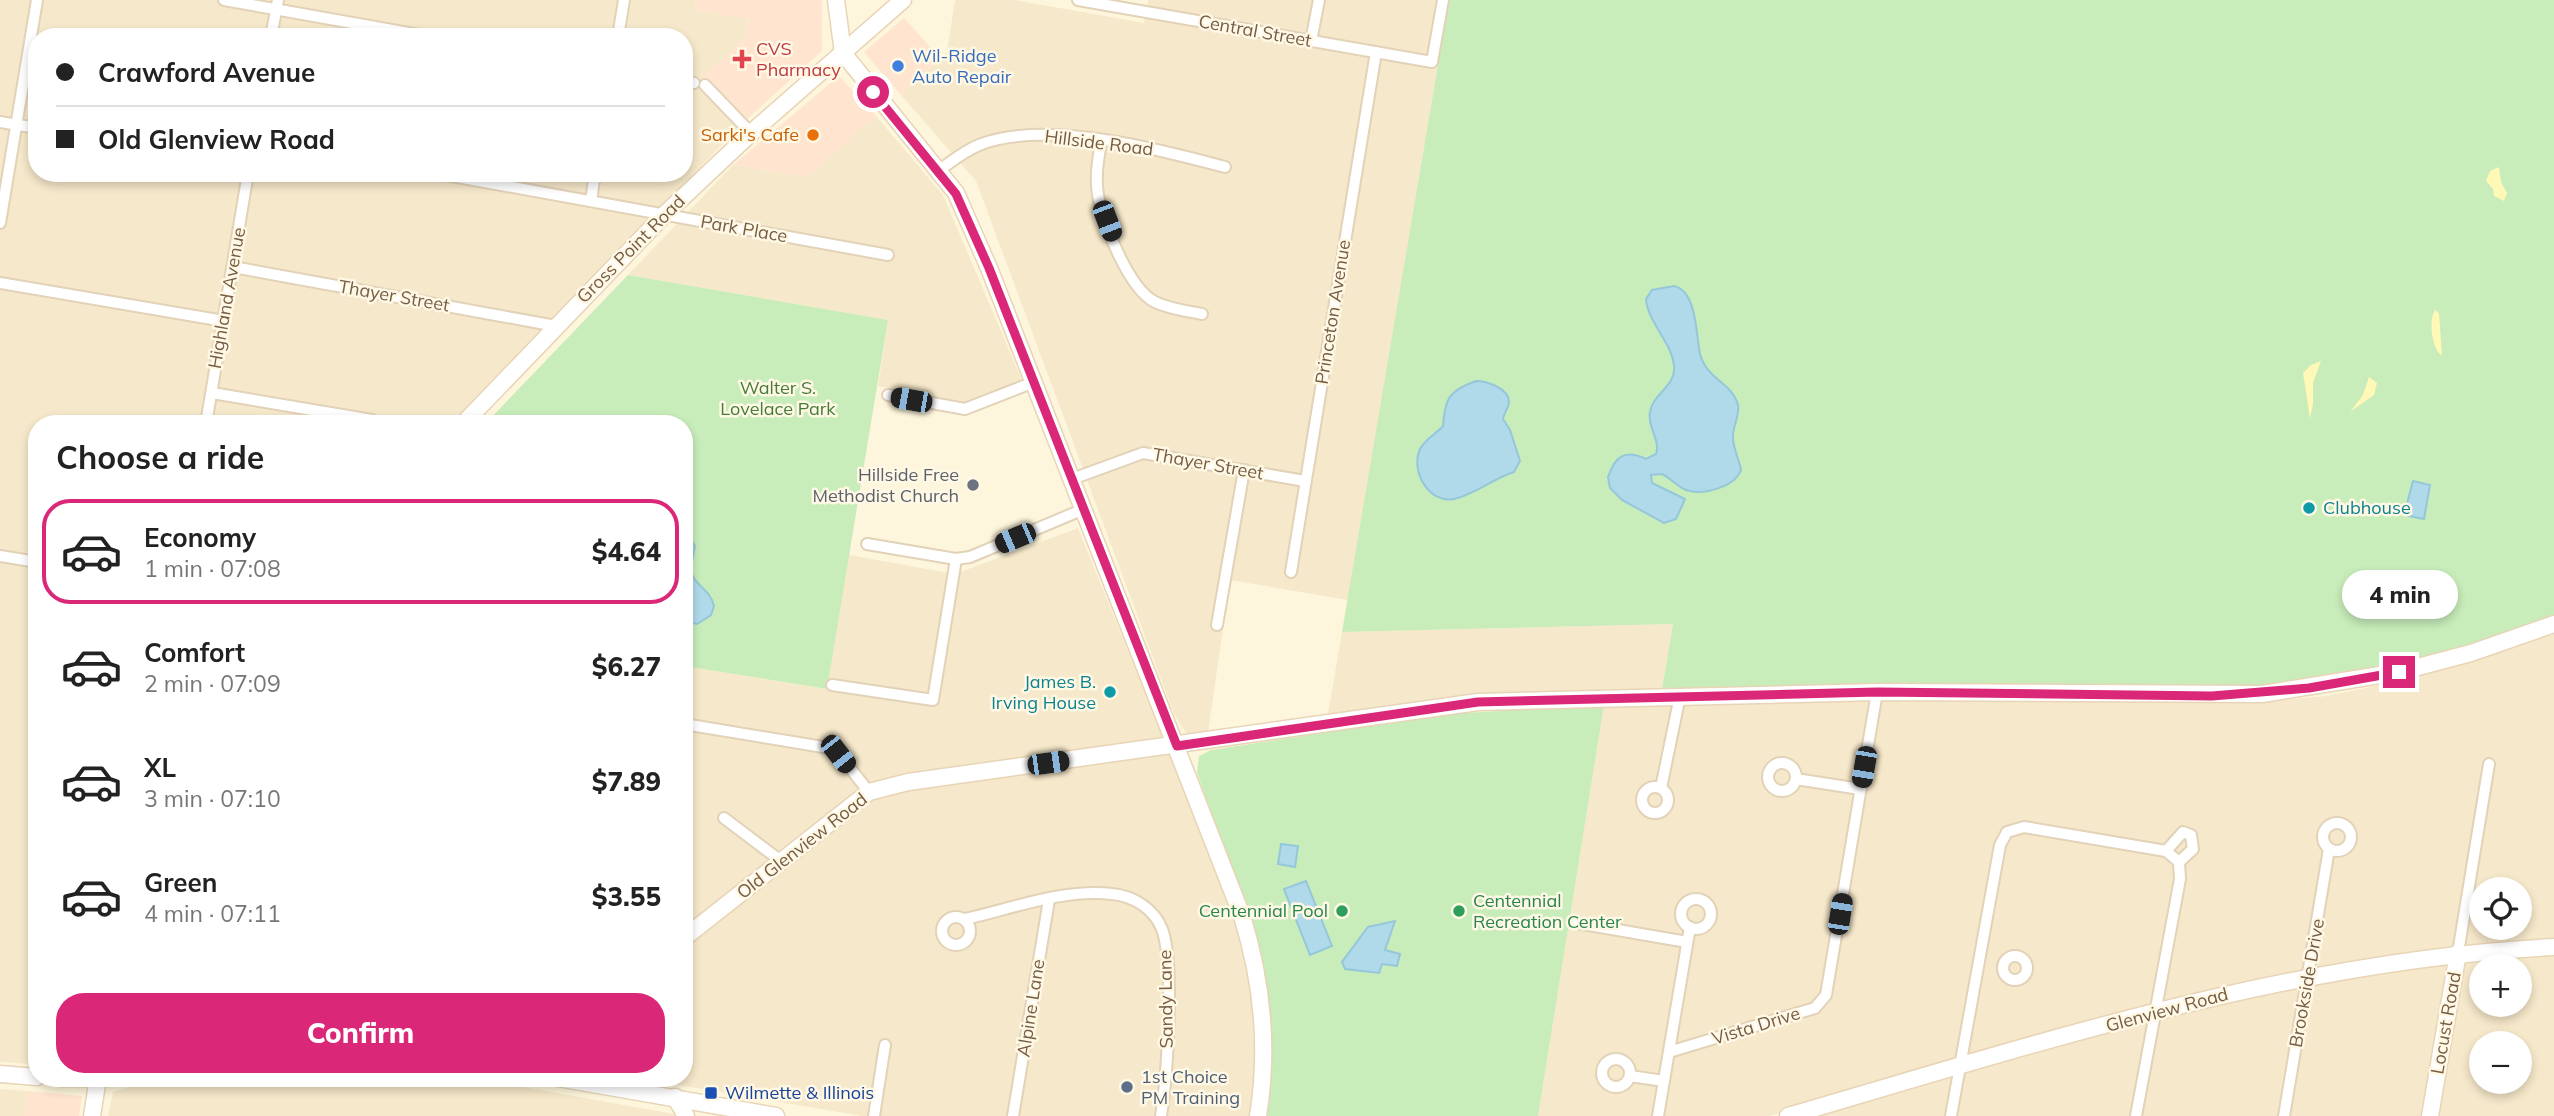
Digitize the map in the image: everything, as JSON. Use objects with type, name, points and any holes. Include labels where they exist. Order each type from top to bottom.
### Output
[{"type":"main road","points":[[836,0],[843,52],[956,194],[989,268],[1177,746],[1252,947],[1262,1005],[1264,1039],[1258,1116]]},
{"type":"main road","name":"Gross Point Road","points":[[472,415],[664,215],[751,133],[903,0]]},
{"type":"main road","name":"Old Glenview Road","points":[[693,930],[869,792],[908,782],[1478,702],[1877,692],[2262,694],[2399,672],[2471,653],[2554,624]]},
{"type":"main road","name":"Glenview Road","points":[[1788,1116],[2154,1013],[2308,977],[2458,953],[2554,947]]},
{"type":"main road","name":"Locust Road","points":[[2430,1116],[2458,953]]},
{"type":"main road","points":[[0,1074],[28,1076]]},
{"type":"main road","points":[[92,1116],[99,1087]]},
{"type":"main road","points":[[613,1087],[776,1116]]},
{"type":"main road","points":[[675,1097],[686,1116]]},
{"type":"street","points":[[32,28],[37,0]]},
{"type":"street","points":[[224,0],[277,5],[388,28]]},
{"type":"street","points":[[619,28],[624,0]]},
{"type":"street","name":"Central Street","points":[[1078,0],[1432,62],[1443,0]]},
{"type":"street","points":[[1311,41],[1319,0]]},
{"type":"street","points":[[273,28],[277,5]]},
{"type":"street","name":"Princeton Avenue","points":[[1290,572],[1376,52]]},
{"type":"street","points":[[0,223],[28,54]]},
{"type":"street","points":[[694,83],[751,133]]},
{"type":"street","points":[[0,122],[28,127]]},
{"type":"street","name":"Hillside Road","points":[[938,171],[978,145],[1020,136],[1058,135],[1168,152],[1226,167]]},
{"type":"street","points":[[1101,142],[1096,171],[1098,197],[1125,269],[1138,289],[1155,302],[1202,314]]},
{"type":"street","name":"Highland Avenue","points":[[208,415],[247,182]]},
{"type":"street","name":"Park Place","points":[[485,182],[888,255]]},
{"type":"street","points":[[591,201],[594,182]]},
{"type":"street","name":"Thayer Street","points":[[233,267],[556,326]]},
{"type":"street","points":[[0,283],[224,321]]},
{"type":"street","points":[[888,395],[965,409],[1034,382]]},
{"type":"street","points":[[212,393],[342,415]]},
{"type":"street","name":"Thayer Street","points":[[1072,479],[1143,453],[1306,481]]},
{"type":"street","points":[[1217,625],[1244,470]]},
{"type":"street","points":[[867,544],[956,559],[970,557],[1084,509]]},
{"type":"street","points":[[0,556],[28,561]]},
{"type":"street","points":[[832,685],[933,700],[956,559]]},
{"type":"street","name":"Vista Drive","points":[[1669,1052],[1815,1008],[1820,1003],[1828,989],[1877,692]]},
{"type":"street","points":[[1661,788],[1680,696]]},
{"type":"street","points":[[693,725],[835,749],[869,792]]},
{"type":"street","name":"Locust Road","points":[[2458,953],[2489,764]]},
{"type":"street","points":[[1797,779],[1860,789]]},
{"type":"street","points":[[724,818],[782,861]]},
{"type":"street","points":[[1951,1116],[2003,835],[2012,829],[2024,828],[2166,851],[2179,862],[2180,879],[2136,1116]]},
{"type":"street","points":[[2166,851],[2183,832],[2191,835],[2193,849],[2179,862]]},
{"type":"street","name":"Brookside Drive","points":[[2284,1116],[2329,849]]},
{"type":"street","name":"Sandy Lane","points":[[965,919],[1090,893],[1113,894],[1139,902],[1156,919],[1166,946],[1167,1056],[1161,1116]]},
{"type":"street","name":"Alpine Lane","points":[[1013,1116],[1049,900]]},
{"type":"street","points":[[1577,923],[1687,942]]},
{"type":"street","points":[[1658,1116],[1690,927]]},
{"type":"street","points":[[1980,962],[2003,966]]},
{"type":"street","points":[[874,1116],[885,1045]]},
{"type":"street","points":[[1630,1076],[1664,1081]]},
{"type":"shaded area","points":[[0,0],[696,0],[695,10],[748,18],[744,40],[701,78],[743,123],[693,175],[693,28],[28,28],[28,182],[686,182],[460,415],[28,415],[28,1064],[0,1062]]},
{"type":"shaded area","points":[[696,0],[822,0],[822,51],[743,123],[701,78],[744,40],[748,19],[695,10]]},
{"type":"shaded area","points":[[955,0],[1014,0],[1144,23],[1148,0],[1449,0],[1348,600],[1230,580],[1208,732],[1186,733],[1174,714],[976,181],[901,95],[947,52]]},
{"type":"shaded area","points":[[904,18],[940,58],[901,95],[864,52]]},
{"type":"shaded area","points":[[839,76],[876,116],[807,177],[733,165]]},
{"type":"shaded area","points":[[876,116],[943,195],[1022,380],[965,402],[878,386],[888,320],[628,275],[733,165],[807,177]]},
{"type":"shaded area","points":[[1078,528],[1238,922],[1252,986],[1257,1061],[1251,1116],[862,1116],[691,1087],[693,667],[826,689],[849,555],[955,574]]},
{"type":"shaded area","points":[[1673,624],[1662,689],[1486,696],[1327,720],[1342,632]]},
{"type":"shaded area","points":[[2554,632],[2554,942],[2469,954],[2469,956],[2147,1010],[1769,1116],[1538,1116],[1604,705],[1993,697],[2158,703],[2269,701],[2327,696],[2418,677]]},
{"type":"shaded area","points":[[2554,954],[2554,1116],[1811,1116],[2194,1008],[2379,970],[2469,962],[2469,1017],[2532,1017],[2532,956]]},
{"type":"shaded area","points":[[129,1087],[523,1087],[685,1116],[108,1116],[113,1092]]},
{"type":"shaded area","points":[[0,1089],[28,1091],[24,1116],[0,1116]]},
{"type":"shaded area","points":[[28,1091],[82,1096],[79,1116],[24,1116]]},
{"type":"green space","points":[[1449,0],[2554,0],[2554,617],[2416,662],[2306,684],[2190,691],[1922,683],[1662,689],[1673,624],[1342,632]]},
{"type":"green space","name":"Walter S. Lovelace Park","points":[[628,275],[888,320],[827,689],[693,667],[693,415],[494,415]]},
{"type":"green space","points":[[1604,705],[1538,1116],[1265,1116],[1243,900],[1197,773],[1199,756],[1211,750],[1446,714]]},
{"type":"sand","points":[[2499,167],[2501,182],[2507,193],[2504,201],[2494,196],[2493,189],[2486,181],[2490,171]]},
{"type":"sand","points":[[2435,310],[2439,313],[2442,356],[2432,334]]},
{"type":"sand","points":[[2321,361],[2313,383],[2310,419],[2303,373],[2311,365]]},
{"type":"sand","points":[[2369,377],[2377,383],[2374,395],[2350,412],[2363,395]]},
{"type":"water","points":[[1674,286],[1682,290],[1691,305],[1703,363],[1731,391],[1738,405],[1733,438],[1741,470],[1738,476],[1725,485],[1700,492],[1686,490],[1662,474],[1651,475],[1652,483],[1685,499],[1676,519],[1664,523],[1622,500],[1610,488],[1608,477],[1614,464],[1622,456],[1632,455],[1646,459],[1656,454],[1657,444],[1650,423],[1650,412],[1655,400],[1672,379],[1674,365],[1646,299],[1652,290]]},
{"type":"water","points":[[1476,381],[1496,386],[1508,397],[1509,404],[1503,419],[1510,430],[1520,461],[1514,472],[1462,497],[1445,499],[1430,491],[1420,476],[1420,449],[1443,426],[1450,397],[1459,388]]},
{"type":"water","points":[[2413,481],[2430,485],[2424,519],[2404,515]]},
{"type":"water","points":[[693,576],[709,595],[714,606],[711,615],[697,624],[693,623]]},
{"type":"water","points":[[1281,844],[1298,846],[1295,867],[1278,864]]},
{"type":"water","points":[[1306,881],[1332,946],[1310,955],[1284,889]]},
{"type":"water","points":[[1395,921],[1385,950],[1400,954],[1397,966],[1382,964],[1379,973],[1345,969],[1342,962],[1368,927]]},
{"type":"place","name":"CVS Pharmacy","points":[[742,59]]},
{"type":"place","name":"Wil-Ridge Auto Repair","points":[[898,66]]},
{"type":"place","name":"Sarki's Cafe","points":[[813,135]]},
{"type":"place","name":"Hillside Free Methodist Church","points":[[973,485]]},
{"type":"place","name":"Clubhouse","points":[[2309,508]]},
{"type":"place","name":"James B. Irving House","points":[[1110,692]]},
{"type":"place","name":"Centennial Pool","points":[[1342,911]]},
{"type":"place","name":"Centennial Recreation Center","points":[[1459,911]]},
{"type":"place","name":"1st Choice PM Training","points":[[1127,1087]]},
{"type":"place","name":"Wilmette & Illinois","points":[[711,1093]]},
{"type":"route","points":[[873,92],[956,194],[989,268],[1177,746],[1478,702],[1877,692],[2212,696],[2262,694],[2309,688],[2399,672]]}]
